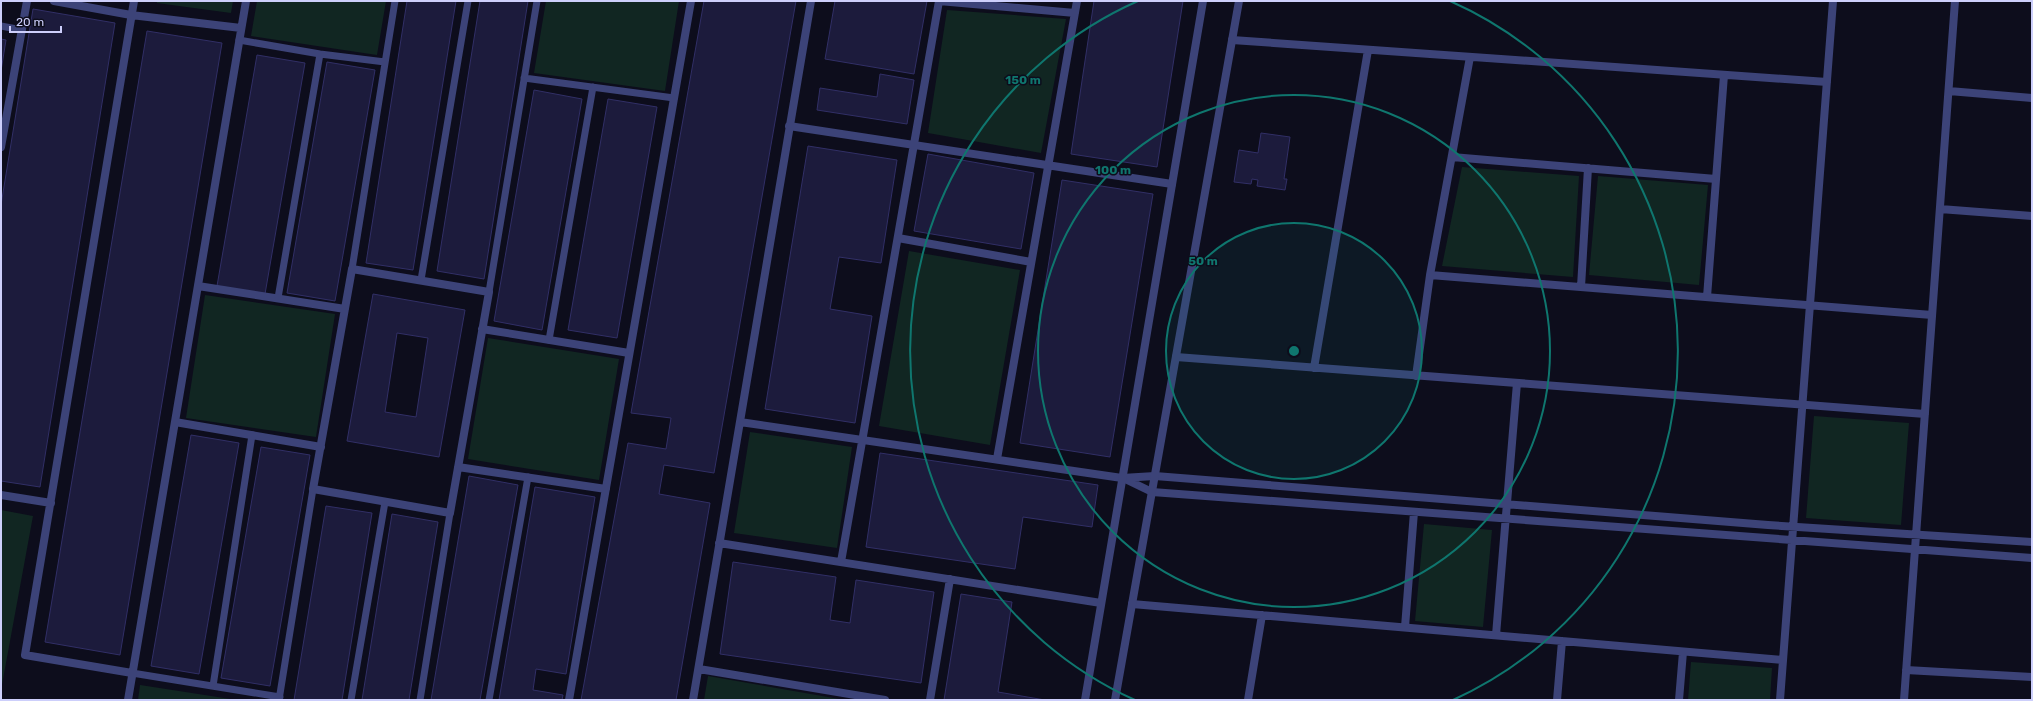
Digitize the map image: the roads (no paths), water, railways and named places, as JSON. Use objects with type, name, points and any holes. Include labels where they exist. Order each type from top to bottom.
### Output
[{"type":"street","points":[[1,147],[27,1]]},
{"type":"street","points":[[54,1],[131,15],[241,28]]},
{"type":"street","points":[[132,673],[25,655],[134,1]]},
{"type":"street","points":[[128,700],[246,1]]},
{"type":"street","points":[[569,700],[691,1]]},
{"type":"street","points":[[693,700],[811,1]]},
{"type":"street","points":[[841,562],[939,1],[1075,12]]},
{"type":"street","points":[[997,459],[1077,1]]},
{"type":"street","points":[[1085,700],[1203,1]]},
{"type":"street","points":[[1115,700],[1239,1]]},
{"type":"street","points":[[1780,700],[1833,1]]},
{"type":"street","points":[[1904,700],[1955,1]]},
{"type":"street","points":[[1232,40],[1827,82]]},
{"type":"street","points":[[1314,368],[1368,50]]},
{"type":"street","points":[[1416,376],[1430,274],[1470,57]]},
{"type":"street","points":[[1707,297],[1724,75]]},
{"type":"street","points":[[1949,91],[2032,98]]},
{"type":"street","points":[[789,126],[1172,184]]},
{"type":"street","points":[[1452,157],[1716,179]]},
{"type":"street","points":[[1581,287],[1588,168]]},
{"type":"street","points":[[1940,208],[2032,216]]},
{"type":"street","points":[[898,238],[1031,262]]},
{"type":"street","points":[[352,269],[489,292],[450,513],[313,489],[352,269]]},
{"type":"street","points":[[1430,274],[1932,315]]},
{"type":"street","points":[[198,286],[345,309]]},
{"type":"street","points":[[482,329],[629,353]]},
{"type":"street","points":[[1176,357],[1925,414]]},
{"type":"street","points":[[1496,635],[1504,518],[1517,383]]},
{"type":"street","points":[[175,422],[321,447]]},
{"type":"street","points":[[740,422],[1122,478],[1155,476],[1792,527],[2032,542]]},
{"type":"street","points":[[458,467],[606,489]]},
{"type":"street","points":[[1122,478],[1152,492],[2032,558]]},
{"type":"street","points":[[1,495],[50,503]]},
{"type":"street","points":[[1405,627],[1414,512]]},
{"type":"street","points":[[720,543],[1102,603]]},
{"type":"street","points":[[930,700],[950,579]]},
{"type":"street","points":[[1132,604],[1783,660]]},
{"type":"street","points":[[1248,700],[1262,615]]},
{"type":"street","points":[[1557,700],[1562,641]]},
{"type":"street","points":[[1679,700],[1683,652]]},
{"type":"street","points":[[699,668],[885,700]]},
{"type":"street","points":[[1906,670],[2032,677]]},
{"type":"lane","points":[[352,269],[395,1]]},
{"type":"lane","points":[[420,280],[468,1]]},
{"type":"lane","points":[[489,292],[537,1]]},
{"type":"lane","points":[[1,26],[22,30]]},
{"type":"lane","points":[[239,40],[320,54],[385,62]]},
{"type":"lane","points":[[278,298],[320,54]]},
{"type":"lane","points":[[524,78],[674,98]]},
{"type":"lane","points":[[549,340],[593,87]]},
{"type":"lane","points":[[213,686],[252,435]]},
{"type":"lane","points":[[489,700],[528,477]]},
{"type":"lane","points":[[132,673],[213,686],[279,699],[313,489]]},
{"type":"lane","points":[[351,700],[385,502]]},
{"type":"lane","points":[[420,700],[450,513]]}]
